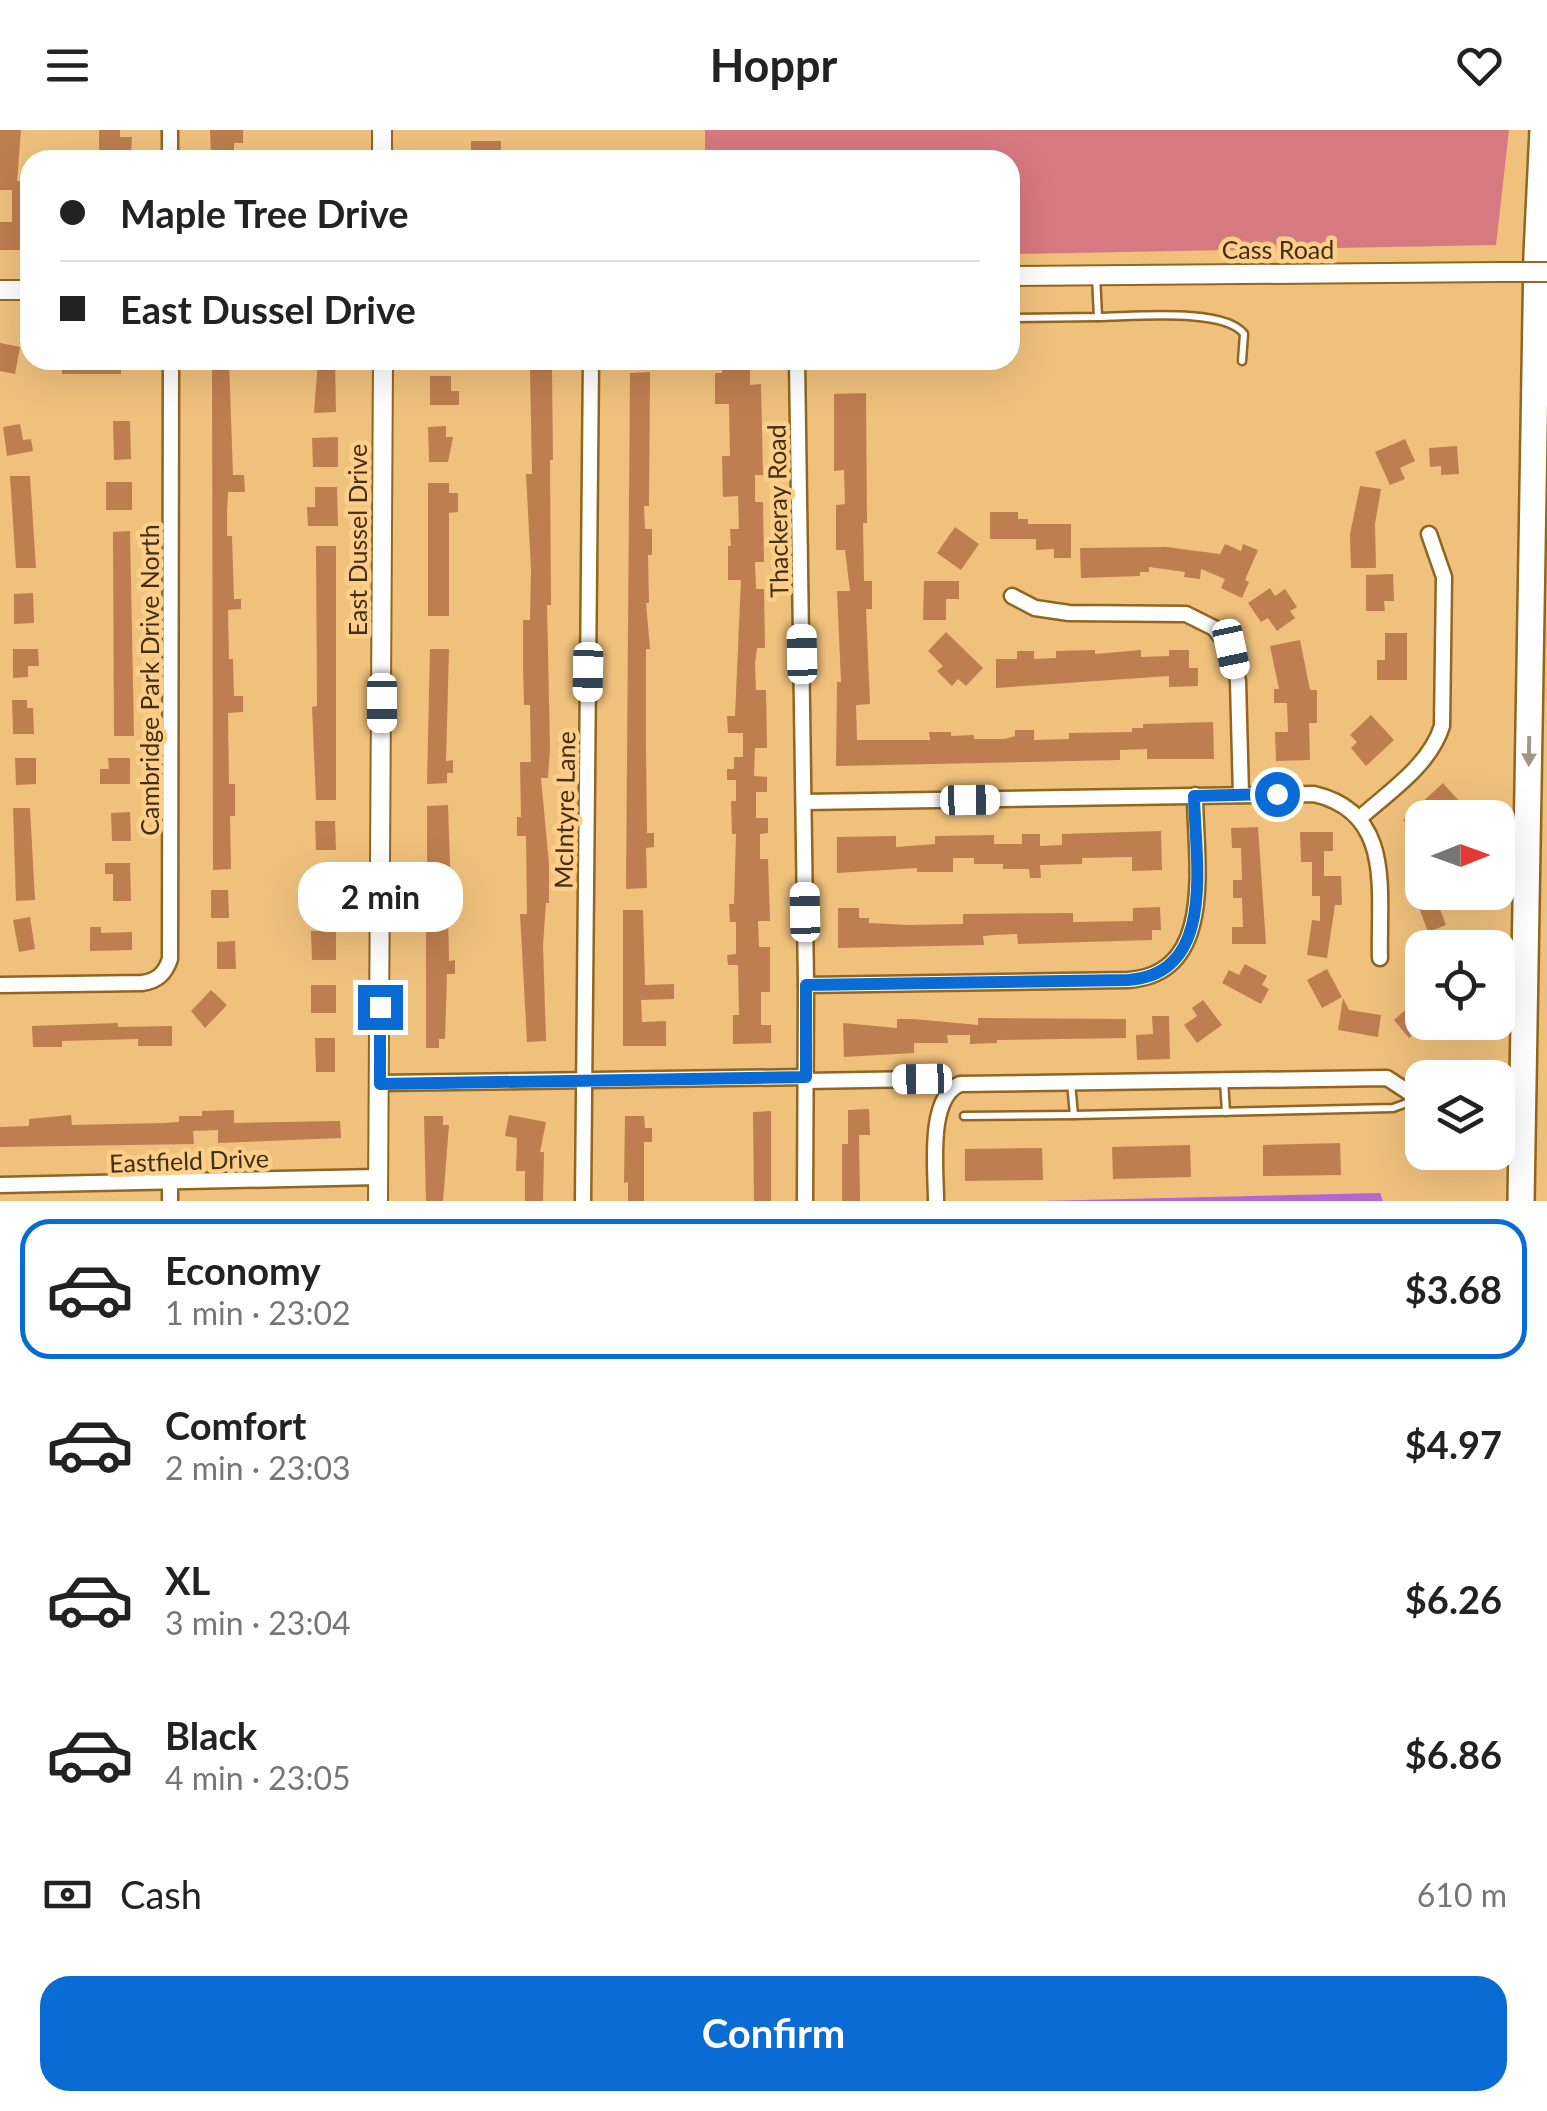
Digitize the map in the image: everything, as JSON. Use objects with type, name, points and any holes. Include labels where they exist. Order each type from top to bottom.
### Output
[{"type":"highway","points":[[1521,1201],[1537,254],[1543,130]]},
{"type":"street","name":"Cass Road","points":[[1020,276],[1547,272]]},
{"type":"street","name":"Cambridge Park Drive North","points":[[0,985],[142,983],[154,981],[166,969],[171,947],[171,370]]},
{"type":"street","name":"East Dussel Drive","points":[[378,1201],[383,370]]},
{"type":"street","name":"McIntyre Lane","points":[[584,1201],[591,370]]},
{"type":"street","name":"Thackeray Road","points":[[797,370],[806,1201]]},
{"type":"street","points":[[1361,817],[1420,764],[1434,746],[1442,726],[1444,577],[1429,534]]},
{"type":"street","points":[[1012,596],[1035,608],[1069,613],[1186,614],[1214,628],[1231,649],[1238,681],[1241,795]]},
{"type":"street","points":[[804,802],[1314,794],[1342,802],[1361,817],[1375,847],[1380,958]]},
{"type":"street","points":[[806,985],[1128,980],[1155,976],[1172,965],[1192,934],[1194,796]]},
{"type":"street","points":[[936,1201],[938,1105],[950,1088],[986,1082],[1387,1078],[1405,1090]]},
{"type":"street","points":[[380,1084],[922,1079]]},
{"type":"street","name":"Eastfield Drive","points":[[0,1186],[378,1176]]},
{"type":"street","points":[[170,1183],[170,1201]]},
{"type":"lane","points":[[1096,275],[1098,317]]},
{"type":"lane","points":[[1020,318],[1195,316],[1231,323],[1244,334],[1242,361]]},
{"type":"lane","points":[[1224,1080],[1226,1112]]},
{"type":"lane","points":[[1071,1082],[1074,1115]]},
{"type":"lane","points":[[964,1116],[1393,1108],[1405,1104]]},
{"type":"shaded area","points":[[705,130],[1509,130],[1496,245],[1020,254],[1020,150],[705,150]]},
{"type":"shaded area","points":[[1380,1193],[1383,1201],[1040,1201]]},
{"type":"building","points":[[0,130],[21,130],[17,181],[20,250],[0,250],[0,222],[12,222],[12,190],[0,190]]},
{"type":"building","points":[[99,130],[120,130],[120,137],[132,137],[131,150],[99,150]]},
{"type":"building","points":[[210,130],[243,130],[243,143],[234,143],[234,150],[211,150]]},
{"type":"building","points":[[471,141],[501,141],[501,150],[471,150]]},
{"type":"building","points":[[0,343],[20,347],[15,374],[0,371]]},
{"type":"building","points":[[62,370],[121,370],[121,374],[62,374]]},
{"type":"building","points":[[212,370],[229,370],[233,475],[244,475],[245,492],[228,492],[227,536],[232,536],[234,599],[241,599],[241,609],[228,610],[229,659],[233,659],[234,696],[243,696],[243,712],[228,713],[229,784],[235,784],[235,816],[230,816],[231,869],[213,870]]},
{"type":"building","points":[[317,370],[335,370],[336,412],[314,413]]},
{"type":"building","points":[[530,370],[552,370],[551,605],[547,605],[550,748],[548,778],[541,778],[549,864],[543,945],[546,1041],[527,1042],[520,914],[527,914],[526,836],[517,836],[517,817],[521,817],[520,762],[531,762],[530,705],[524,705],[523,620],[530,620],[526,474],[532,474]]},
{"type":"building","points":[[750,370],[750,385],[761,384],[763,475],[755,475],[755,502],[763,502],[764,562],[755,562],[756,589],[764,589],[765,648],[757,648],[755,664],[756,690],[766,690],[767,748],[755,748],[754,776],[767,777],[767,792],[756,792],[756,818],[768,818],[768,833],[760,834],[760,859],[768,859],[770,921],[758,921],[759,947],[770,947],[770,992],[761,992],[761,1025],[771,1025],[771,1043],[733,1044],[733,1015],[739,1015],[738,965],[728,965],[727,955],[736,954],[736,922],[730,922],[729,904],[734,904],[736,834],[732,834],[731,801],[736,801],[736,780],[727,780],[727,769],[734,769],[734,757],[743,757],[743,733],[728,733],[727,716],[735,716],[741,580],[728,580],[730,529],[739,529],[738,496],[723,497],[722,456],[730,456],[729,404],[715,404],[715,373]]},
{"type":"building","points":[[650,372],[649,506],[644,506],[645,529],[652,529],[646,603],[650,649],[646,649],[646,748],[647,833],[654,833],[654,847],[646,848],[647,888],[626,889],[630,373]]},
{"type":"building","points":[[430,376],[451,376],[451,391],[459,391],[459,405],[430,405]]},
{"type":"building","points":[[866,393],[867,523],[863,523],[864,581],[872,581],[872,609],[866,609],[870,704],[856,705],[857,740],[930,740],[929,732],[1005,739],[1015,736],[1015,730],[1034,730],[1034,740],[1069,739],[1069,733],[1132,732],[1132,728],[1143,728],[1143,724],[1213,722],[1214,759],[1147,759],[1147,749],[1120,750],[1120,760],[836,766],[837,682],[841,682],[837,591],[850,591],[845,550],[836,550],[836,505],[845,504],[844,470],[834,471],[834,394]]},
{"type":"building","points":[[113,421],[130,421],[131,459],[114,460]]},
{"type":"building","points":[[20,424],[23,440],[31,439],[33,451],[7,456],[3,427]]},
{"type":"building","points":[[446,426],[446,437],[453,437],[448,462],[429,462],[428,427]]},
{"type":"building","points":[[338,437],[338,467],[313,467],[312,438]]},
{"type":"building","points":[[1405,439],[1415,461],[1400,468],[1405,479],[1390,485],[1375,452]]},
{"type":"building","points":[[1457,446],[1459,474],[1441,475],[1441,466],[1430,467],[1429,448]]},
{"type":"building","points":[[10,476],[30,476],[36,568],[16,568]]},
{"type":"building","points":[[106,482],[132,482],[132,510],[106,510]]},
{"type":"building","points":[[428,483],[449,483],[449,493],[458,493],[458,512],[449,513],[449,616],[428,616]]},
{"type":"building","points":[[1360,486],[1381,489],[1375,524],[1376,568],[1351,568],[1350,534]]},
{"type":"building","points":[[315,487],[337,487],[338,526],[308,526],[307,507],[315,507]]},
{"type":"building","points":[[990,512],[1018,512],[1018,519],[1028,519],[1028,524],[1071,524],[1071,558],[1054,558],[1054,549],[1036,550],[1036,539],[990,539]]},
{"type":"building","points":[[955,527],[979,544],[961,570],[937,553]]},
{"type":"building","points":[[130,531],[134,736],[114,736],[113,532]]},
{"type":"building","points":[[1225,544],[1241,551],[1243,544],[1258,550],[1242,598],[1221,588],[1225,579],[1201,569],[1200,579],[1184,577],[1185,572],[1149,567],[1149,572],[1140,572],[1140,576],[1081,578],[1080,548],[1166,547],[1220,554]]},
{"type":"building","points":[[316,546],[336,546],[336,800],[316,800],[312,707],[317,706]]},
{"type":"building","points":[[1393,574],[1394,601],[1384,601],[1385,611],[1366,611],[1366,575]]},
{"type":"building","points":[[924,581],[959,581],[959,599],[946,599],[946,620],[923,620]]},
{"type":"building","points":[[1270,588],[1275,596],[1285,589],[1297,607],[1290,611],[1295,618],[1277,631],[1268,618],[1261,622],[1248,603]]},
{"type":"building","points":[[33,593],[34,623],[14,624],[14,594]]},
{"type":"building","points":[[946,632],[983,668],[966,686],[958,679],[952,686],[937,671],[943,666],[928,651]]},
{"type":"building","points":[[1385,633],[1407,633],[1407,680],[1377,680],[1377,660],[1385,660]]},
{"type":"building","points":[[1300,640],[1310,690],[1317,690],[1317,723],[1309,723],[1310,760],[1276,761],[1275,732],[1288,732],[1287,703],[1274,703],[1274,689],[1279,689],[1270,646]]},
{"type":"building","points":[[13,649],[38,649],[39,666],[28,666],[28,677],[13,678]]},
{"type":"building","points":[[430,649],[449,649],[446,761],[453,760],[453,773],[447,773],[447,783],[427,784]]},
{"type":"building","points":[[1095,650],[1095,654],[1141,650],[1141,657],[1169,656],[1169,650],[1189,650],[1189,668],[1198,668],[1198,686],[1169,687],[1169,676],[996,688],[996,659],[1017,659],[1017,651],[1034,651],[1034,659],[1056,658],[1056,651]]},
{"type":"building","points":[[12,700],[27,700],[27,708],[33,708],[34,734],[13,734]]},
{"type":"building","points":[[1371,715],[1394,740],[1366,766],[1351,748],[1357,742],[1350,735]]},
{"type":"building","points":[[15,758],[36,758],[36,784],[16,785]]},
{"type":"building","points":[[108,758],[130,758],[130,784],[100,784],[100,769],[109,769]]},
{"type":"building","points":[[1443,783],[1458,800],[1425,800]]},
{"type":"building","points":[[448,805],[451,892],[427,893],[427,806]]},
{"type":"building","points":[[13,808],[30,808],[35,900],[16,901]]},
{"type":"building","points":[[130,812],[131,841],[112,841],[111,813]]},
{"type":"building","points":[[315,821],[335,821],[336,850],[316,850]]},
{"type":"building","points":[[1258,827],[1266,944],[1232,944],[1232,927],[1243,927],[1242,898],[1233,898],[1233,880],[1242,880],[1241,848],[1232,848],[1231,828]]},
{"type":"building","points":[[1161,831],[1162,870],[1132,871],[1132,857],[1082,858],[1082,864],[1040,865],[1041,878],[1030,878],[1029,869],[1003,869],[1003,864],[974,864],[974,858],[953,858],[953,872],[917,872],[917,868],[837,873],[837,837],[896,836],[896,847],[935,844],[935,836],[994,835],[994,844],[1022,844],[1022,834],[1040,834],[1040,846],[1062,845],[1062,834]]},
{"type":"building","points":[[1300,832],[1333,832],[1333,851],[1324,851],[1324,876],[1341,876],[1342,905],[1335,905],[1327,958],[1307,955],[1312,920],[1320,921],[1320,896],[1312,896],[1312,862],[1301,862]]},
{"type":"building","points":[[105,863],[130,863],[131,901],[113,901],[113,874],[105,874]]},
{"type":"building","points":[[335,873],[336,907],[316,907],[315,874]]},
{"type":"building","points":[[211,890],[228,890],[229,918],[211,918]]},
{"type":"building","points":[[1160,907],[1161,930],[1152,930],[1152,940],[1018,944],[1017,934],[983,936],[984,945],[838,948],[838,908],[859,908],[859,918],[869,918],[869,923],[908,925],[963,924],[963,914],[1073,913],[1073,922],[1133,921],[1133,908]]},
{"type":"building","points":[[623,910],[643,910],[645,985],[674,984],[674,999],[641,1000],[642,1022],[666,1021],[666,1046],[623,1046]]},
{"type":"building","points":[[1420,910],[1440,910],[1446,925],[1427,930]]},
{"type":"building","points":[[426,913],[448,913],[449,961],[455,960],[455,974],[447,974],[445,1039],[439,1039],[439,1048],[426,1048]]},
{"type":"building","points":[[30,917],[35,949],[19,952],[13,920]]},
{"type":"building","points":[[90,927],[101,927],[101,933],[132,932],[132,950],[90,951]]},
{"type":"building","points":[[311,931],[336,931],[336,960],[312,960]]},
{"type":"building","points":[[235,941],[236,969],[217,969],[217,942]]},
{"type":"building","points":[[1245,964],[1267,976],[1262,985],[1269,989],[1261,1004],[1222,983],[1229,970],[1239,975]]},
{"type":"building","points":[[1327,969],[1342,997],[1322,1008],[1307,980]]},
{"type":"building","points":[[311,985],[336,985],[336,1013],[311,1013]]},
{"type":"building","points":[[211,990],[227,1005],[205,1028],[191,1011]]},
{"type":"building","points":[[1343,998],[1349,1010],[1381,1015],[1378,1037],[1338,1030]]},
{"type":"building","points":[[1203,1000],[1222,1025],[1197,1043],[1184,1025],[1197,1016],[1192,1008]]},
{"type":"building","points":[[1405,1010],[1405,1033],[1394,1020]]},
{"type":"building","points":[[1152,1016],[1169,1016],[1170,1059],[1137,1060],[1136,1035],[1153,1034]]},
{"type":"building","points":[[978,1018],[1126,1019],[1126,1038],[970,1044],[970,1035],[947,1035],[948,1043],[914,1043],[914,1053],[844,1057],[843,1023],[897,1028],[897,1019],[914,1019],[978,1025]]},
{"type":"building","points":[[118,1023],[118,1027],[172,1026],[172,1046],[138,1046],[138,1039],[62,1041],[62,1047],[33,1047],[32,1026]]},
{"type":"building","points":[[315,1038],[335,1038],[335,1072],[316,1072]]},
{"type":"building","points":[[869,1109],[870,1135],[859,1135],[860,1201],[842,1201],[842,1144],[848,1144],[848,1110]]},
{"type":"building","points":[[234,1110],[234,1123],[340,1121],[341,1138],[218,1143],[218,1130],[193,1131],[194,1144],[0,1147],[0,1127],[29,1126],[29,1119],[71,1115],[72,1125],[163,1123],[179,1122],[179,1116],[202,1116],[202,1111]]},
{"type":"building","points":[[771,1111],[771,1201],[754,1201],[753,1112]]},
{"type":"building","points":[[509,1115],[546,1122],[540,1152],[544,1152],[543,1201],[525,1201],[525,1171],[516,1171],[517,1138],[505,1136]]},
{"type":"building","points":[[424,1116],[443,1116],[443,1125],[449,1125],[443,1201],[426,1201]]},
{"type":"building","points":[[625,1116],[644,1116],[645,1128],[652,1128],[652,1142],[644,1142],[644,1201],[628,1201],[628,1182],[624,1183]]},
{"type":"building","points":[[1340,1143],[1341,1175],[1263,1176],[1263,1145]]},
{"type":"building","points":[[1190,1145],[1191,1177],[1113,1179],[1112,1147]]},
{"type":"building","points":[[1042,1148],[1043,1180],[965,1181],[965,1149]]},
{"type":"route","points":[[380,1007],[380,1084],[806,1077],[806,985],[1138,980],[1155,976],[1172,965],[1186,949],[1192,934],[1194,796],[1277,794]]}]
